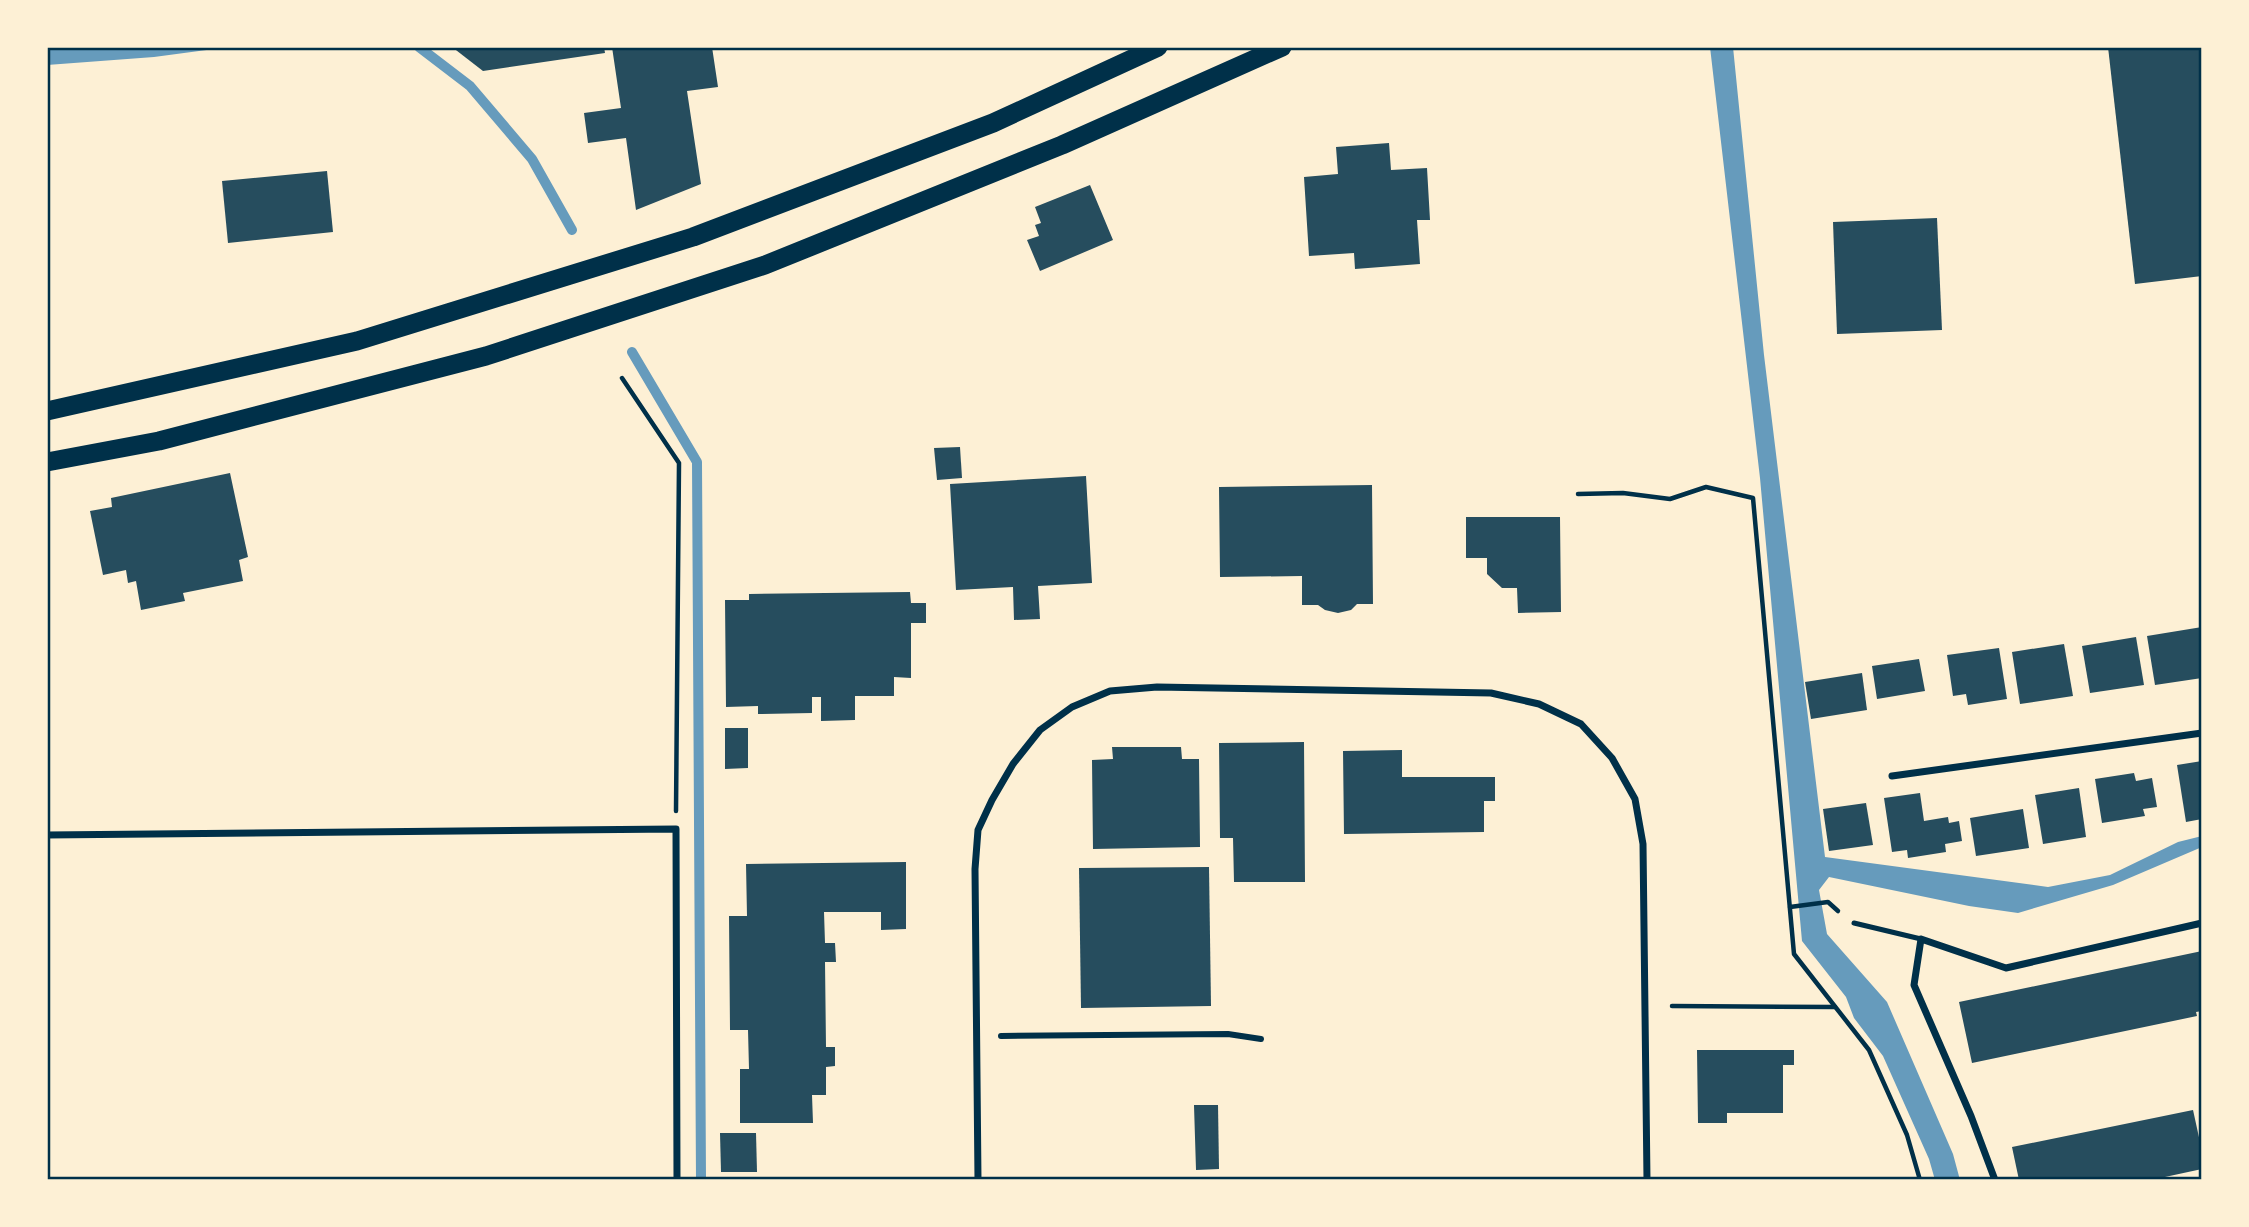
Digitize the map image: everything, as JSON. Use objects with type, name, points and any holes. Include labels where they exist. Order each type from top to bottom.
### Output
[{"type":"highway","points":[[47,411],[358,341],[693,237],[993,123],[1158,47]]},
{"type":"highway","points":[[47,462],[159,441],[486,356],[765,265],[1062,145],[1282,47]]},
{"type":"street","points":[[978,1180],[975,869],[978,830],[1013,764],[1040,730],[1072,707],[1110,691],[1157,687],[1491,693],[1539,704],[1581,724],[1612,758],[1635,799],[1643,844],[1647,1180]]},
{"type":"street","points":[[1892,776],[2202,733]]},
{"type":"street","points":[[47,835],[676,829],[677,1180]]},
{"type":"street","points":[[1995,1180],[1971,1116],[1914,985],[1921,939],[2006,968],[2202,923]]},
{"type":"street","points":[[1001,1036],[1228,1034],[1261,1038]]},
{"type":"lane","points":[[1854,923],[1921,939]]},
{"type":"path","points":[[622,378],[679,463],[676,829]]},
{"type":"path","points":[[1578,494],[1623,493],[1670,499],[1706,486],[1753,498],[1794,954],[1869,1050],[1907,1135],[1920,1180]]},
{"type":"path","points":[[1790,907],[1828,902]]},
{"type":"path","points":[[1672,1006],[1835,1007]]},
{"type":"water","points":[[47,47],[229,47],[154,57],[47,65]]},
{"type":"water","points":[[1710,47],[1733,47],[1764,355],[1825,857],[2048,887],[2110,875],[2178,842],[2202,836],[2202,847],[2113,885],[2018,913],[1969,906],[1829,877],[1819,890],[1827,934],[1887,1002],[1953,1154],[1960,1180],[1935,1180],[1929,1159],[1883,1056],[1854,1018],[1846,997],[1802,941],[1760,478]]},
{"type":"building","points":[[452,47],[604,47],[605,53],[483,71]]},
{"type":"building","points":[[612,47],[712,47],[718,87],[687,91],[701,184],[636,210],[626,138],[588,143],[584,113],[621,108]]},
{"type":"building","points":[[2108,47],[2200,47],[2202,276],[2135,284]]},
{"type":"building","points":[[1389,143],[1391,170],[1427,168],[1430,220],[1417,220],[1420,264],[1355,269],[1354,253],[1309,256],[1304,177],[1338,174],[1336,147]]},
{"type":"building","points":[[327,171],[333,232],[228,243],[222,181]]},
{"type":"building","points":[[1090,185],[1113,240],[1040,271],[1027,240],[1039,236],[1035,225],[1041,223],[1035,207]]},
{"type":"building","points":[[1937,218],[1942,330],[1837,334],[1833,222]]},
{"type":"building","points":[[960,447],[962,478],[937,480],[934,448]]},
{"type":"building","points":[[230,473],[248,557],[239,560],[243,581],[183,593],[185,601],[141,610],[136,581],[128,583],[126,570],[103,575],[90,511],[112,507],[111,498]]},
{"type":"building","points":[[1086,476],[1092,583],[1038,586],[1040,619],[1014,620],[1013,587],[956,590],[950,484]]},
{"type":"building","points":[[1372,485],[1373,604],[1357,604],[1351,610],[1338,613],[1318,605],[1302,605],[1302,576],[1220,577],[1219,487]]},
{"type":"building","points":[[1466,517],[1560,517],[1561,612],[1518,613],[1517,588],[1502,588],[1487,574],[1487,558],[1466,558]]},
{"type":"building","points":[[910,592],[911,603],[926,603],[926,623],[911,623],[911,678],[894,677],[894,696],[855,696],[855,720],[821,721],[821,697],[812,697],[812,713],[758,714],[758,706],[726,707],[725,600],[749,600],[749,594]]},
{"type":"building","points":[[2202,627],[2202,678],[2155,685],[2147,636]]},
{"type":"building","points":[[2136,637],[2144,685],[2090,693],[2082,646]]},
{"type":"building","points":[[2064,644],[2073,696],[2020,704],[2012,652]]},
{"type":"building","points":[[1999,648],[2007,699],[1968,705],[1966,694],[1953,696],[1947,655]]},
{"type":"building","points":[[1919,659],[1925,691],[1877,699],[1872,666]]},
{"type":"building","points":[[1862,673],[1867,710],[1811,719],[1805,682]]},
{"type":"building","points":[[725,728],[748,728],[748,768],[725,769]]},
{"type":"building","points":[[1304,742],[1305,882],[1234,882],[1233,838],[1220,838],[1219,743]]},
{"type":"building","points":[[1112,747],[1181,747],[1182,759],[1199,759],[1200,847],[1093,849],[1092,760],[1113,759]]},
{"type":"building","points":[[1402,750],[1402,777],[1495,777],[1495,801],[1484,801],[1484,832],[1344,834],[1343,751]]},
{"type":"building","points":[[2202,761],[2202,819],[2186,822],[2177,765]]},
{"type":"building","points":[[2134,773],[2136,781],[2152,778],[2157,807],[2143,809],[2145,816],[2102,823],[2095,779]]},
{"type":"building","points":[[2079,788],[2086,837],[2043,844],[2035,795]]},
{"type":"building","points":[[1920,793],[1924,821],[1948,817],[1949,823],[1959,821],[1962,841],[1945,844],[1946,852],[1908,858],[1907,850],[1892,852],[1884,798]]},
{"type":"building","points":[[1866,803],[1873,845],[1829,851],[1823,809]]},
{"type":"building","points":[[2023,809],[2029,848],[1976,856],[1970,818]]},
{"type":"building","points":[[906,862],[906,929],[881,930],[881,912],[824,912],[825,943],[835,943],[836,962],[825,962],[826,1047],[835,1047],[835,1066],[826,1067],[826,1095],[812,1095],[813,1123],[740,1123],[740,1069],[749,1069],[748,1030],[730,1030],[729,916],[747,916],[746,864]]},
{"type":"building","points":[[1209,867],[1211,1006],[1081,1008],[1079,868]]},
{"type":"building","points":[[2202,951],[2202,1011],[2196,1012],[2197,1016],[1972,1063],[1959,1002]]},
{"type":"building","points":[[1697,1050],[1794,1050],[1794,1065],[1783,1065],[1783,1113],[1727,1113],[1727,1123],[1698,1123]]},
{"type":"building","points":[[1194,1105],[1218,1105],[1219,1169],[1196,1170]]},
{"type":"building","points":[[2193,1110],[2202,1151],[2202,1169],[2151,1180],[2019,1180],[2012,1147]]},
{"type":"building","points":[[720,1133],[756,1133],[757,1172],[721,1172]]},
{"type":"waterway","points":[[419,47],[470,86],[532,159],[572,230]]},
{"type":"waterway","points":[[632,352],[697,462],[701,1180]]}]
